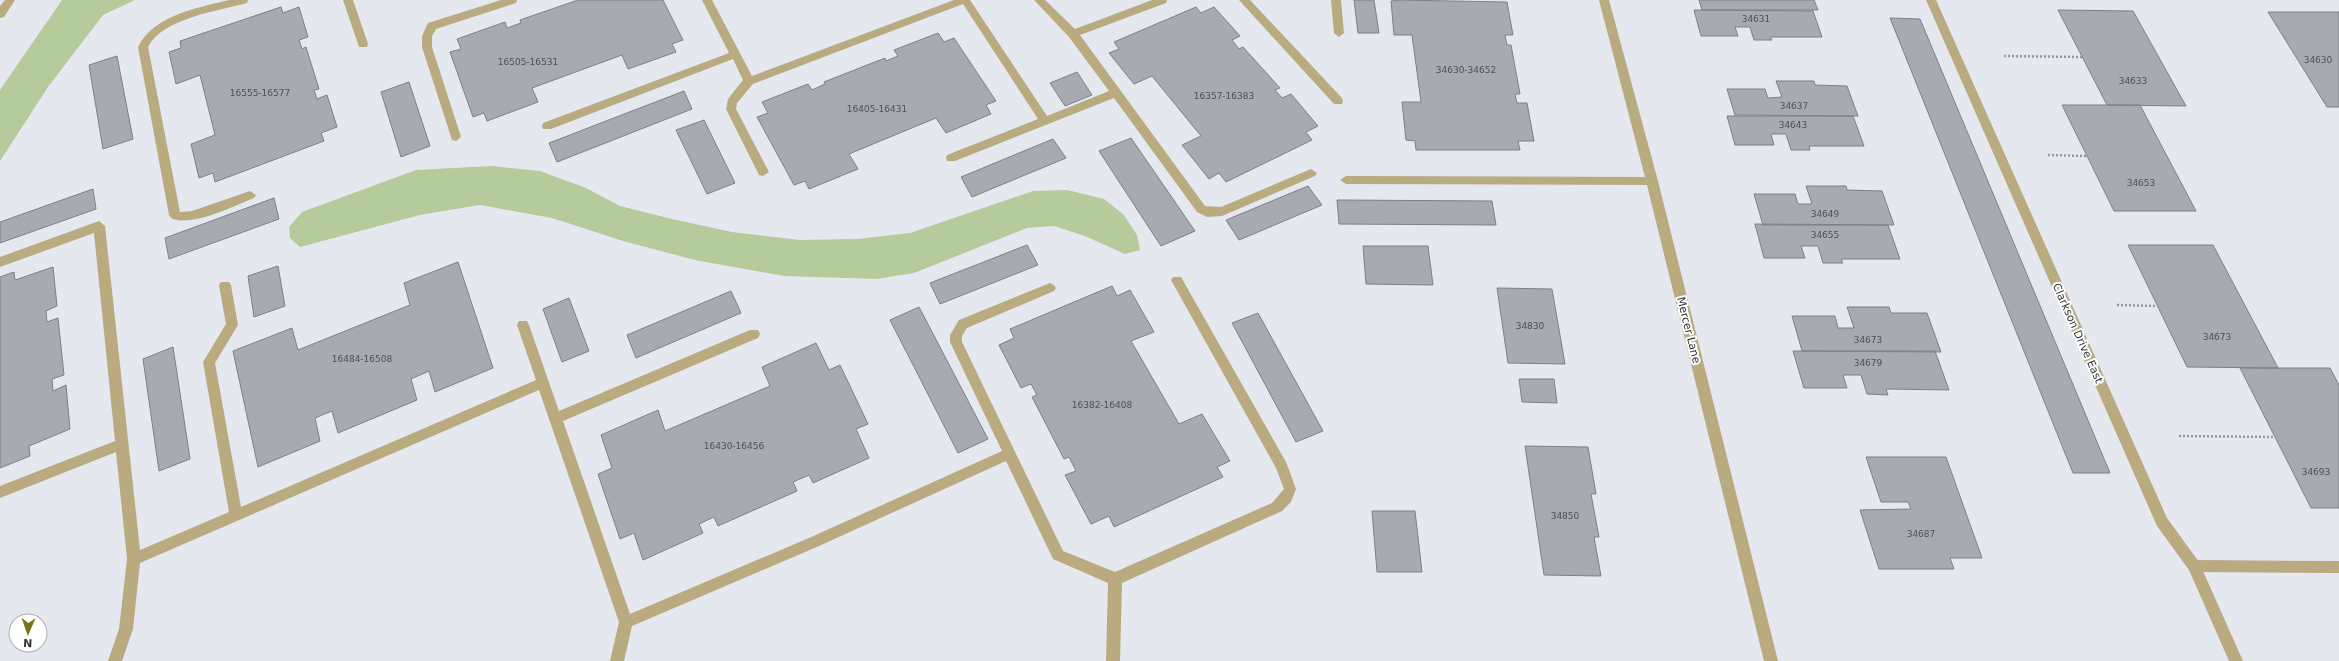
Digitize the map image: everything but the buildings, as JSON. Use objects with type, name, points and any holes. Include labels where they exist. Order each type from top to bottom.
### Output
[{"type":"street","points":[[0,14],[10,0]]},
{"type":"street","points":[[243,0],[162,25],[148,36],[143,47],[175,215],[179,217],[192,216],[250,195]]},
{"type":"street","points":[[348,0],[363,44]]},
{"type":"street","points":[[456,137],[427,47],[427,36],[432,26],[512,0]]},
{"type":"street","points":[[707,0],[749,81]]},
{"type":"street","points":[[763,172],[731,109],[732,102],[749,81],[965,0],[1044,121]]},
{"type":"street","points":[[1039,0],[1073,34],[1196,205],[1207,212],[1222,211],[1311,173]]},
{"type":"street","points":[[1073,34],[1162,0]]},
{"type":"street","points":[[1244,0],[1338,101]]},
{"type":"street","points":[[1336,0],[1339,33]]},
{"type":"street","name":"Mercer Lane","points":[[1604,0],[1652,181],[1771,661]]},
{"type":"street","name":"Clarkson Drive East","points":[[1931,0],[2162,522],[2194,566],[2236,661]]},
{"type":"street","points":[[547,126],[736,54]]},
{"type":"street","points":[[951,158],[1116,93]]},
{"type":"street","points":[[1346,180],[1652,181]]},
{"type":"street","points":[[0,262],[99,226],[134,559],[126,628],[115,661]]},
{"type":"street","points":[[1050,288],[963,324],[956,336],[956,342],[1058,555],[1115,578],[1277,508],[1286,498],[1290,489],[1281,466],[1177,280]]},
{"type":"street","points":[[225,285],[232,325],[209,362],[236,515]]},
{"type":"street","points":[[523,325],[626,622],[617,661]]},
{"type":"street","points":[[556,419],[754,334]]},
{"type":"street","points":[[134,559],[543,383]]},
{"type":"street","points":[[0,492],[122,444]]},
{"type":"street","points":[[626,622],[814,542],[1010,453]]},
{"type":"street","points":[[2194,566],[2339,567]]},
{"type":"street","points":[[1113,661],[1115,578]]},
{"type":"path","points":[[2004,56],[2082,57]]},
{"type":"path","points":[[2048,155],[2086,156]]},
{"type":"path","points":[[2117,305],[2158,306]]},
{"type":"path","points":[[2179,436],[2274,437]]},
{"type":"green space","points":[[62,0],[135,0],[103,15],[48,87],[0,161],[0,90]]},
{"type":"green space","points":[[492,166],[540,171],[586,188],[620,206],[672,219],[732,232],[800,240],[857,239],[910,233],[1033,191],[1067,190],[1104,199],[1124,215],[1137,235],[1140,250],[1125,254],[1085,236],[1054,226],[1027,228],[914,273],[877,279],[784,276],[695,260],[623,241],[552,218],[480,205],[420,215],[300,247],[290,238],[289,227],[302,212],[416,170]]}]
